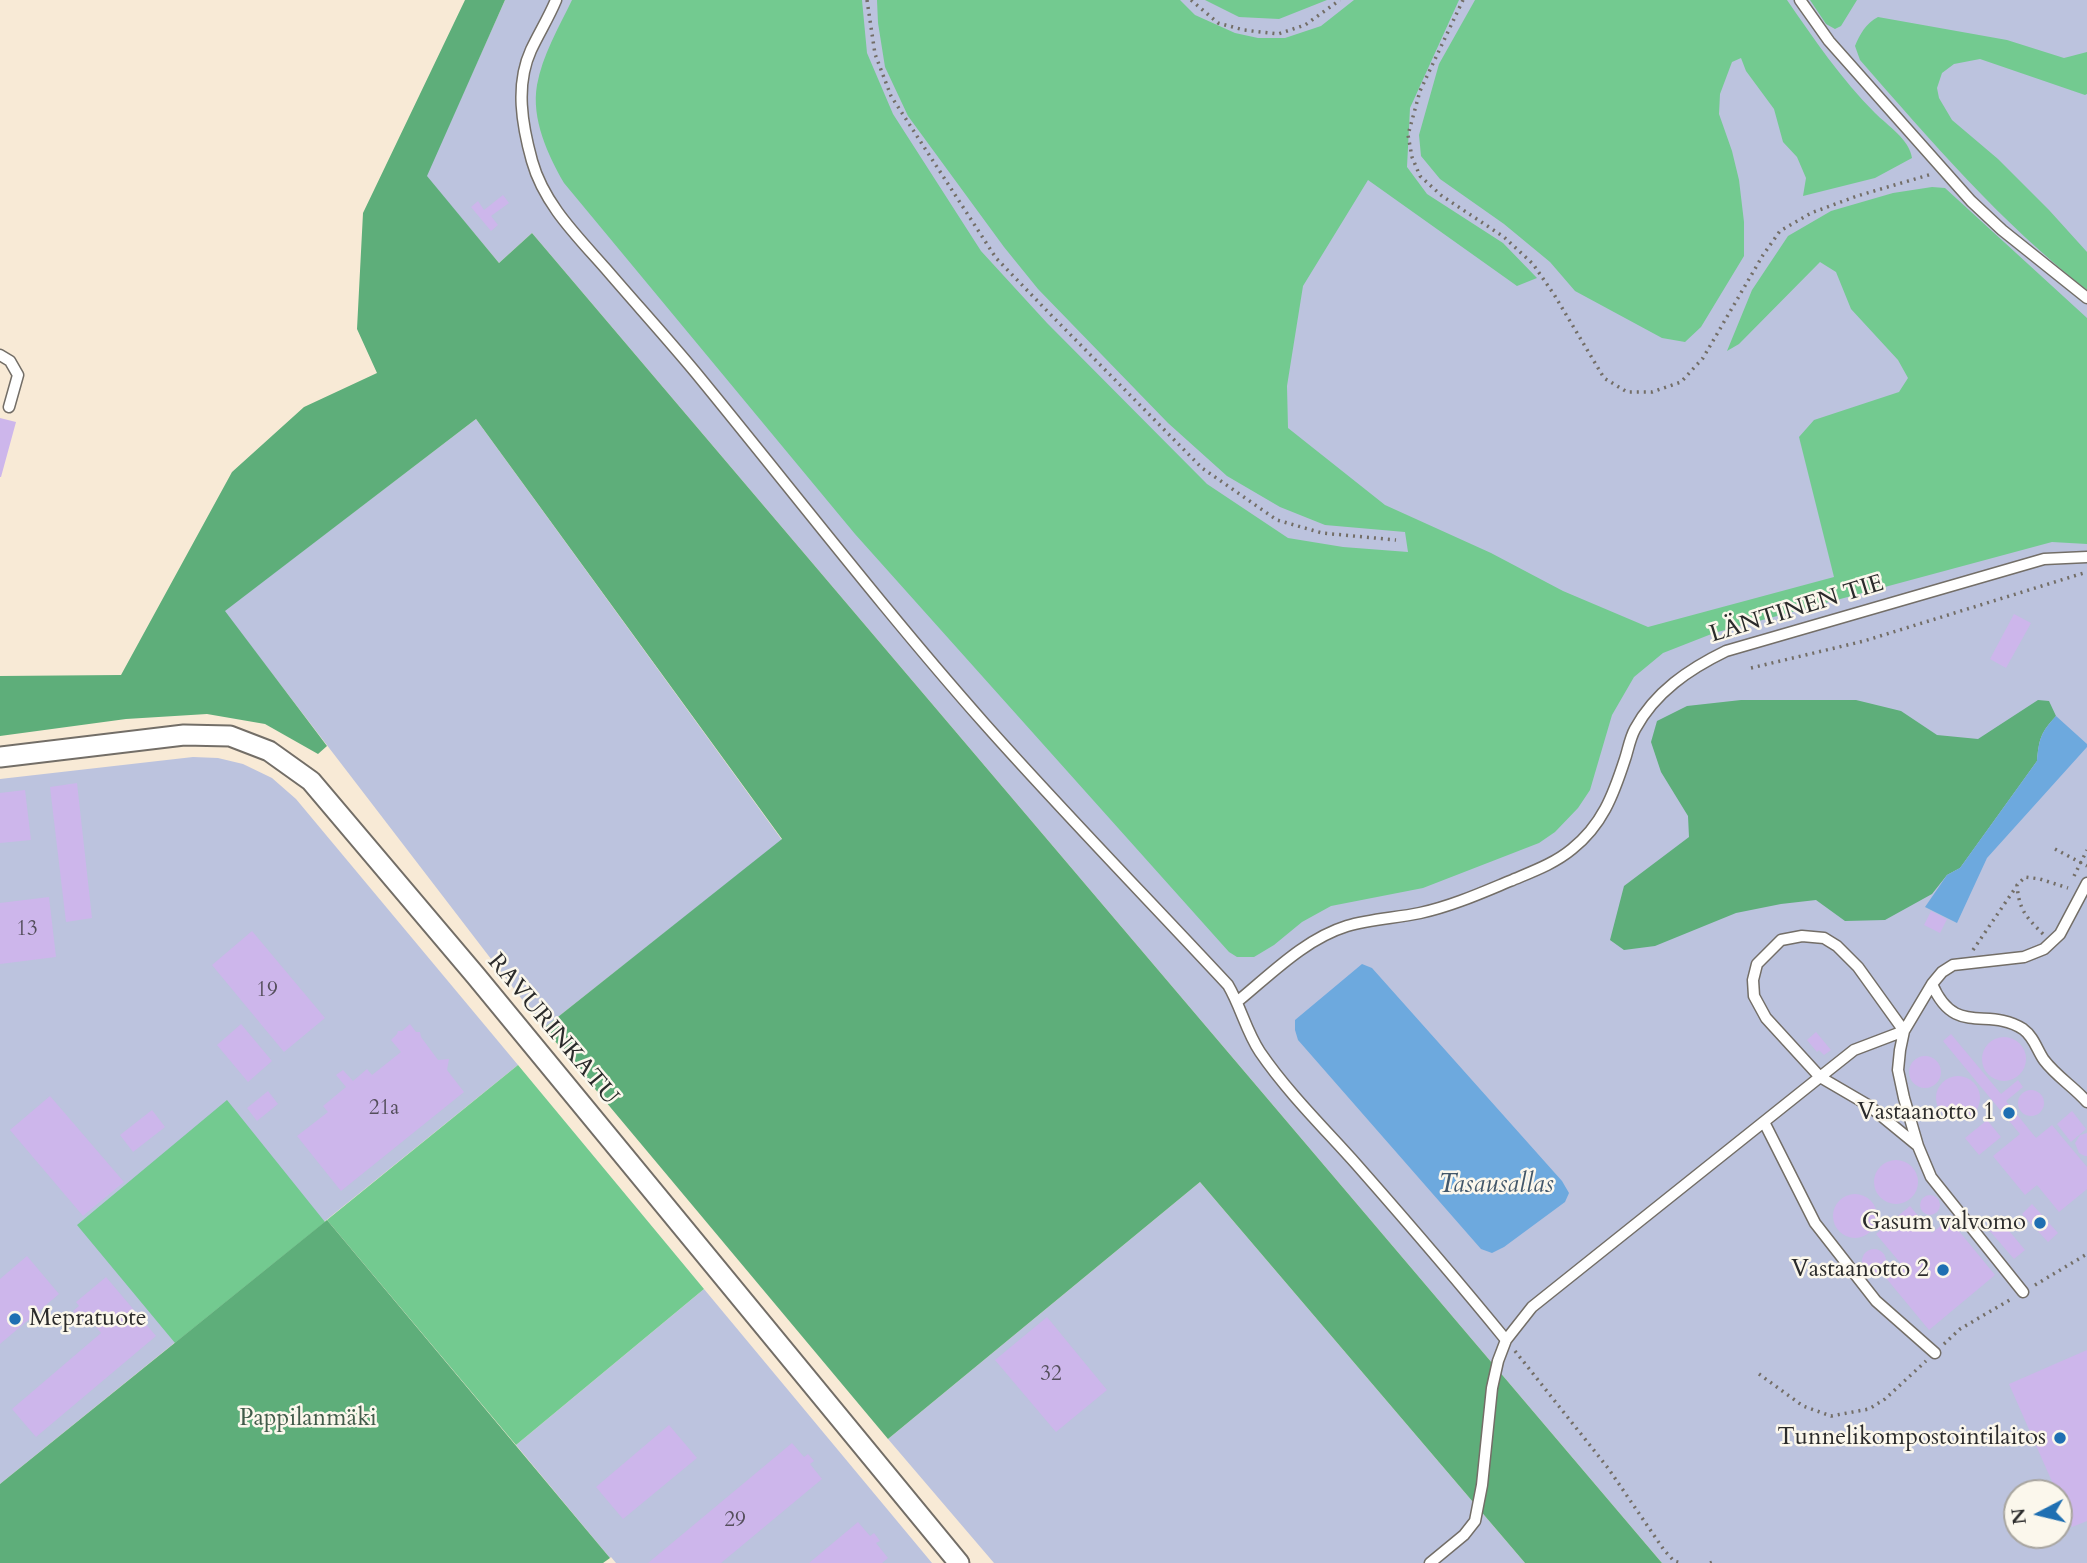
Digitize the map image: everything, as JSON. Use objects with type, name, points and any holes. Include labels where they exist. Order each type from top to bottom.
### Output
[{"type":"street","name":"RAVURINKATU","points":[[0,757],[184,735],[230,736],[269,751],[310,781],[476,976],[959,1563]]},
{"type":"lane","points":[[556,0],[530,52],[523,73],[521,95],[532,163],[546,195],[569,226],[695,372],[862,579],[975,711],[1070,818],[1228,985],[1238,1001],[1250,1036],[1270,1064],[1506,1340]]},
{"type":"lane","points":[[1800,0],[1829,41],[1971,201],[2002,230],[2087,298]]},
{"type":"lane","points":[[0,355],[10,361],[18,375],[9,407]]},
{"type":"lane","name":"LÄNTINEN TIE","points":[[1238,1001],[1287,961],[1322,937],[1348,926],[1456,904],[1542,867],[1569,851],[1589,834],[1609,805],[1634,731],[1652,703],[1673,682],[1700,664],[1726,651],[1996,572],[2045,559],[2087,557]]},
{"type":"lane","points":[[2023,1292],[1931,1177],[1918,1146],[1898,1070],[1900,1050],[1905,1031],[1942,972],[1964,962],[2024,957],[2044,949],[2060,934],[2087,883]]},
{"type":"lane","points":[[1905,1031],[1858,967],[1837,946],[1824,938],[1802,936],[1781,940],[1757,964],[1753,980],[1754,996],[1766,1018],[1820,1077],[1868,1105],[1918,1146]]},
{"type":"lane","points":[[1932,984],[1939,999],[1958,1015],[1973,1019],[1999,1020],[2022,1029],[2035,1042],[2044,1060],[2087,1102]]},
{"type":"lane","points":[[1430,1563],[1465,1535],[1475,1521],[1482,1485],[1492,1388],[1498,1362],[1506,1340],[1532,1307],[1854,1050],[1905,1031]]},
{"type":"lane","points":[[1764,1122],[1815,1223],[1876,1301],[1935,1353]]},
{"type":"path","points":[[867,0],[875,54],[891,96],[996,258],[1051,315],[1202,468],[1277,520],[1322,533],[1396,540]]},
{"type":"path","points":[[1191,0],[1218,23],[1244,30],[1278,34],[1305,24],[1340,0]]},
{"type":"path","points":[[1463,0],[1420,91],[1408,135],[1412,157],[1420,176],[1442,195],[1504,237],[1533,264],[1604,378],[1627,392],[1652,392],[1681,382],[1703,358],[1780,231],[1811,213],[1944,170]]},
{"type":"path","points":[[1751,668],[1864,641],[2087,572]]},
{"type":"path","points":[[2055,849],[2087,866]]},
{"type":"path","points":[[1964,962],[2025,877],[2040,878],[2068,888]]},
{"type":"path","points":[[2017,885],[2018,901],[2025,916],[2052,943]]},
{"type":"path","points":[[1506,1340],[1608,1468],[1664,1550],[1674,1561],[1681,1563]]},
{"type":"path","points":[[1710,1563],[1716,1561]]},
{"type":"shaded area","points":[[505,0],[2087,0],[2087,1563],[1662,1563],[532,233],[499,263],[426,176]]},
{"type":"shaded area","points":[[476,419],[782,840],[544,1028],[224,611]]},
{"type":"shaded area","points":[[193,757],[218,758],[243,764],[272,778],[296,799],[518,1065],[0,1484],[0,779]]},
{"type":"shaded area","points":[[1200,1182],[1525,1563],[994,1563],[888,1439]]},
{"type":"shaded area","points":[[704,1289],[932,1563],[616,1563],[610,1558],[516,1445]]},
{"type":"green space","points":[[465,0],[505,0],[427,176],[499,263],[532,233],[1662,1563],[1525,1563],[1200,1182],[888,1439],[544,1028],[782,839],[476,419],[225,611],[327,746],[318,754],[265,724],[207,714],[126,719],[0,736],[0,676],[121,675],[232,472],[304,407],[377,373],[357,329],[363,213]]},
{"type":"green space","points":[[572,0],[862,0],[867,53],[893,114],[981,251],[1047,323],[1207,484],[1288,538],[1343,547],[1408,552],[1405,532],[1325,525],[1280,507],[1227,476],[1168,423],[1038,289],[908,116],[885,67],[877,0],[1180,0],[1195,15],[1235,33],[1258,38],[1285,38],[1321,26],[1354,0],[1459,0],[1410,108],[1407,167],[1427,194],[1503,243],[1537,278],[1517,286],[1368,180],[1303,286],[1287,386],[1288,428],[1385,505],[1491,553],[1563,591],[1648,627],[1834,577],[1799,437],[1814,420],[1899,392],[1908,378],[1898,360],[1851,309],[1836,272],[1820,262],[1739,344],[1727,351],[1752,290],[1788,236],[1831,211],[1893,193],[1932,187],[1945,188],[2087,318],[2087,544],[2052,542],[1714,633],[1663,653],[1634,677],[1612,715],[1590,790],[1578,808],[1555,832],[1539,843],[1423,888],[1331,906],[1302,922],[1254,957],[1237,957],[1229,952],[855,534],[564,183],[542,136],[536,98],[543,63]]},
{"type":"green space","points":[[1205,0],[1327,0],[1279,19],[1239,17]]},
{"type":"green space","points":[[1475,0],[1787,0],[1851,86],[1903,139],[1912,158],[1875,178],[1803,196],[1806,178],[1797,157],[1783,142],[1774,109],[1746,71],[1741,58],[1732,62],[1720,94],[1719,114],[1739,180],[1744,222],[1744,256],[1701,327],[1685,342],[1662,338],[1575,291],[1550,262],[1504,224],[1440,179],[1421,156],[1419,135],[1439,64]]},
{"type":"green space","points":[[1810,0],[1857,0],[1841,26],[1835,29],[1826,24]]},
{"type":"green space","points":[[1878,17],[2007,40],[2064,58],[2087,52],[2085,95],[1980,59],[1954,64],[1942,73],[1937,88],[1939,98],[1952,120],[1998,159],[2087,252],[2087,290],[1996,209],[1940,151],[1860,60],[1855,46],[1864,29]]},
{"type":"green space","points":[[1741,700],[1856,700],[1901,711],[1937,735],[1978,739],[2038,700],[2049,701],[2056,716],[2042,736],[2037,761],[1960,868],[1947,875],[1932,894],[1885,920],[1845,921],[1816,900],[1781,904],[1736,913],[1655,946],[1624,950],[1610,940],[1624,886],[1689,837],[1688,816],[1661,772],[1651,742],[1657,721],[1687,706]]},
{"type":"green space","points":[[518,1065],[704,1289],[516,1445],[327,1220]]},
{"type":"green space","points":[[227,1100],[325,1222],[175,1343],[77,1225]]},
{"type":"green space","name":"Pappilanmäki","points":[[327,1220],[610,1558],[603,1563],[0,1563],[0,1484]]},
{"type":"water","points":[[2056,716],[2087,744],[2087,747],[1987,858],[1957,923],[1925,907],[1947,875],[1960,868],[2037,761],[2042,736]]},
{"type":"water","name":"Tasausallas","points":[[1362,964],[1372,968],[1562,1181],[1569,1193],[1565,1202],[1492,1253],[1481,1249],[1298,1040],[1295,1020]]},
{"type":"building","points":[[503,195],[509,203],[491,216],[498,225],[491,231],[471,207],[478,201],[484,210]]},
{"type":"building","points":[[0,418],[16,422],[1,477],[0,477]]},
{"type":"building","points":[[2014,614],[2031,623],[2006,668],[1990,659]]},
{"type":"building","points":[[77,783],[92,918],[66,922],[50,787]]},
{"type":"building","points":[[25,790],[31,840],[0,843],[0,793]]},
{"type":"building","points":[[49,897],[56,957],[0,964],[0,903]]},
{"type":"building","points":[[1931,911],[1947,919],[1940,933],[1924,925]]},
{"type":"building","points":[[252,931],[325,1018],[284,1052],[212,965]]},
{"type":"building","points":[[241,1024],[272,1061],[248,1082],[217,1045]]},
{"type":"building","points":[[410,1024],[416,1032],[420,1032],[438,1060],[449,1059],[447,1070],[464,1092],[341,1191],[297,1136],[328,1112],[323,1106],[346,1087],[336,1075],[343,1070],[353,1081],[367,1069],[372,1075],[401,1052],[391,1040],[398,1031]]},
{"type":"building","points":[[1816,1032],[1831,1050],[1824,1055],[1819,1050],[1817,1052],[1807,1040]]},
{"type":"building","name":"Vastaanotto 1","points":[[1951,1034],[2001,1094],[2018,1080],[2023,1087],[2006,1101],[2036,1138],[2052,1125],[2087,1167],[2087,1189],[2059,1212],[2037,1185],[2025,1195],[1993,1156],[2020,1134],[1943,1041]]},
{"type":"building","points":[[2004,1037],[2020,1043],[2026,1059],[2020,1075],[2004,1081],[1988,1075],[1982,1059],[1988,1043]]},
{"type":"building","points":[[1925,1056],[1937,1060],[1941,1072],[1937,1084],[1925,1088],[1913,1084],[1909,1072],[1913,1060]]},
{"type":"building","points":[[1958,1076],[1974,1082],[1980,1098],[1974,1114],[1958,1120],[1942,1114],[1936,1098],[1942,1082]]},
{"type":"building","points":[[2031,1090],[2040,1094],[2044,1103],[2040,1112],[2031,1116],[2022,1112],[2018,1103],[2022,1094]]},
{"type":"building","points":[[268,1091],[278,1104],[257,1121],[247,1108]]},
{"type":"building","points":[[50,1096],[124,1182],[83,1216],[10,1130]]},
{"type":"building","points":[[152,1110],[165,1127],[133,1152],[120,1135]]},
{"type":"building","points":[[2072,1111],[2086,1129],[2071,1142],[2057,1124]]},
{"type":"building","points":[[1987,1120],[2001,1137],[1979,1155],[1965,1138]]},
{"type":"building","points":[[2087,1133],[2085,1156],[2079,1153],[2075,1143],[2080,1135]]},
{"type":"building","points":[[1896,1160],[1912,1166],[1918,1182],[1912,1198],[1896,1204],[1880,1198],[1874,1182],[1880,1166]]},
{"type":"building","points":[[1855,1194],[1871,1200],[1877,1216],[1871,1232],[1855,1238],[1839,1232],[1833,1216],[1839,1200]]},
{"type":"building","points":[[1930,1195],[1937,1198],[1940,1205],[1937,1212],[1930,1215],[1923,1212],[1920,1205],[1923,1198]]},
{"type":"building","name":"Gasum valvomo","points":[[2032,1204],[2058,1233],[2048,1242],[2022,1214]]},
{"type":"building","name":"Vastaanotto 2","points":[[1910,1206],[1932,1233],[1949,1219],[1995,1275],[1929,1330],[1886,1278],[1902,1265],[1876,1234]]},
{"type":"building","points":[[2000,1220],[2025,1250],[2014,1259],[1989,1230]]},
{"type":"building","points":[[1874,1249],[1885,1256],[1886,1261],[1879,1272],[1874,1273],[1863,1266],[1862,1261],[1869,1250]]},
{"type":"building","name":"Mepratuote","points":[[27,1256],[59,1294],[0,1344],[0,1279]]},
{"type":"building","points":[[106,1277],[156,1336],[36,1437],[12,1409],[101,1333],[87,1316],[81,1321],[73,1311],[79,1306],[76,1302]]},
{"type":"building","points":[[1047,1317],[1107,1390],[1056,1432],[995,1360]]},
{"type":"building","name":"Tunnelikompostointilaitos","points":[[2087,1350],[2087,1521],[2073,1527],[2073,1479],[2051,1479],[2009,1384]]},
{"type":"building","points":[[669,1425],[697,1458],[623,1519],[596,1487]]},
{"type":"building","points":[[792,1443],[804,1457],[808,1454],[814,1461],[810,1464],[822,1479],[721,1563],[648,1563]]},
{"type":"building","points":[[858,1522],[870,1536],[874,1533],[880,1541],[876,1543],[888,1558],[882,1563],[809,1563]]},
{"type":"place","name":"Vastaanotto 1","points":[[2009,1113]]},
{"type":"place","name":"Gasum valvomo","points":[[2040,1223]]},
{"type":"place","name":"Vastaanotto 2","points":[[1943,1270]]},
{"type":"place","name":"Mepratuote","points":[[15,1319]]},
{"type":"place","name":"Tunnelikompostointilaitos","points":[[2060,1438]]}]
